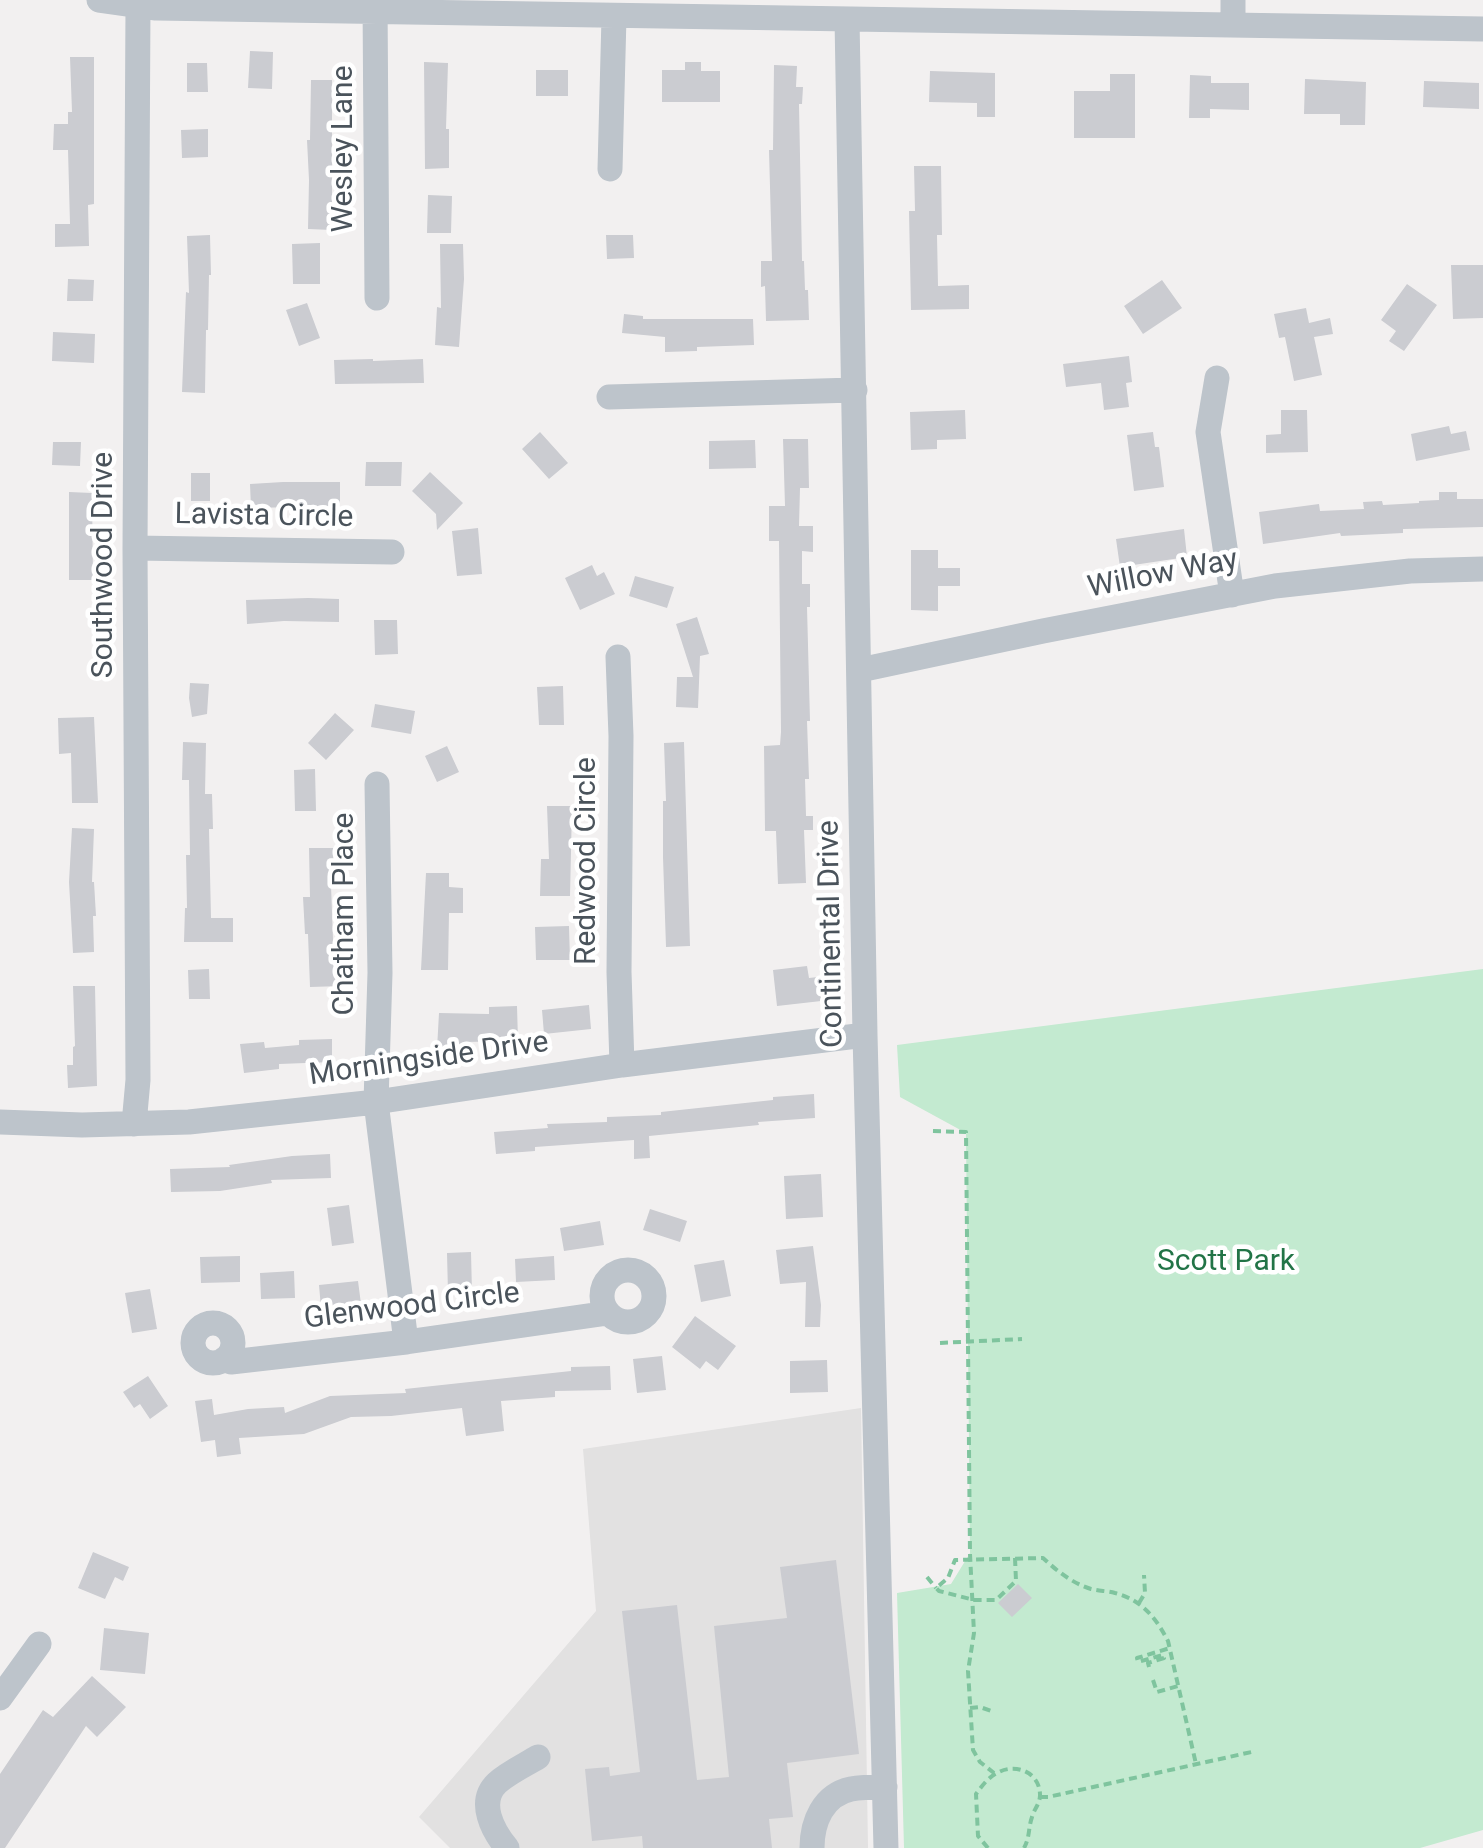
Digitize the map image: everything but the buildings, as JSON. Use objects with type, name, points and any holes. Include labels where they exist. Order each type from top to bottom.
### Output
[{"type":"street","points":[[100,0],[176,9],[376,6],[614,17],[847,19],[1233,13],[1483,29]]},
{"type":"street","name":"Southwood Drive","points":[[134,1124],[138,1080],[138,6]]},
{"type":"street","name":"Wesley Lane","points":[[376,6],[377,298]]},
{"type":"street","points":[[610,169],[614,17]]},
{"type":"street","name":"Continental Drive","points":[[847,19],[886,1848]]},
{"type":"street","points":[[1217,378],[1208,432],[1232,595]]},
{"type":"street","points":[[609,397],[855,390]]},
{"type":"street","name":"Lavista Circle","points":[[135,548],[392,552]]},
{"type":"street","name":"Willow Way","points":[[860,670],[1043,631],[1320,580],[1483,569]]},
{"type":"street","name":"Redwood Circle","points":[[618,657],[622,1066]]},
{"type":"street","name":"Chatham Place","points":[[377,784],[380,973],[376,1102],[406,1342]]},
{"type":"street","name":"Morningside Drive","points":[[0,1122],[189,1122],[376,1102],[866,1035]]},
{"type":"street","name":"Glenwood Circle","points":[[224,1359],[231,1362],[406,1342],[608,1313]]},
{"type":"street","points":[[0,1698],[39,1644]]},
{"type":"street","points":[[507,1848],[488,1816],[489,1798],[494,1785],[538,1757]]},
{"type":"street","points":[[812,1848],[817,1818],[828,1800],[848,1789],[885,1787]]},
{"type":"path","points":[[933,1130],[966,1132],[970,1559],[974,1600],[968,1671],[973,1750],[994,1773]]},
{"type":"path","points":[[940,1344],[1022,1339]]},
{"type":"path","points":[[928,1577],[939,1591],[974,1600],[996,1600],[1016,1581],[1016,1558]]},
{"type":"path","points":[[936,1588],[948,1578],[956,1560],[1043,1558],[1061,1574],[1089,1588],[1139,1603],[1159,1624],[1170,1648],[1196,1764]]},
{"type":"path","points":[[1139,1603],[1145,1593],[1144,1575]]},
{"type":"path","points":[[962,1645],[970,1646]]},
{"type":"path","points":[[1149,1667],[1148,1663],[1164,1655],[1138,1662],[1138,1658],[1170,1648]]},
{"type":"path","points":[[1153,1680],[1157,1692],[1178,1686]]},
{"type":"path","points":[[970,1708],[980,1706],[994,1712]]},
{"type":"path","points":[[1040,1797],[1256,1751]]},
{"type":"path","points":[[988,1848],[978,1836],[976,1794],[994,1773],[1018,1768],[1038,1782],[1040,1797],[1024,1848]]},
{"type":"shaded area","points":[[861,1408],[868,1848],[450,1848],[419,1817],[596,1611],[583,1449]]},
{"type":"green space","name":"Scott Park","points":[[1483,969],[1483,1830],[1420,1848],[904,1848],[897,1593],[951,1584],[970,1553],[966,1133],[900,1097],[897,1045]]}]
